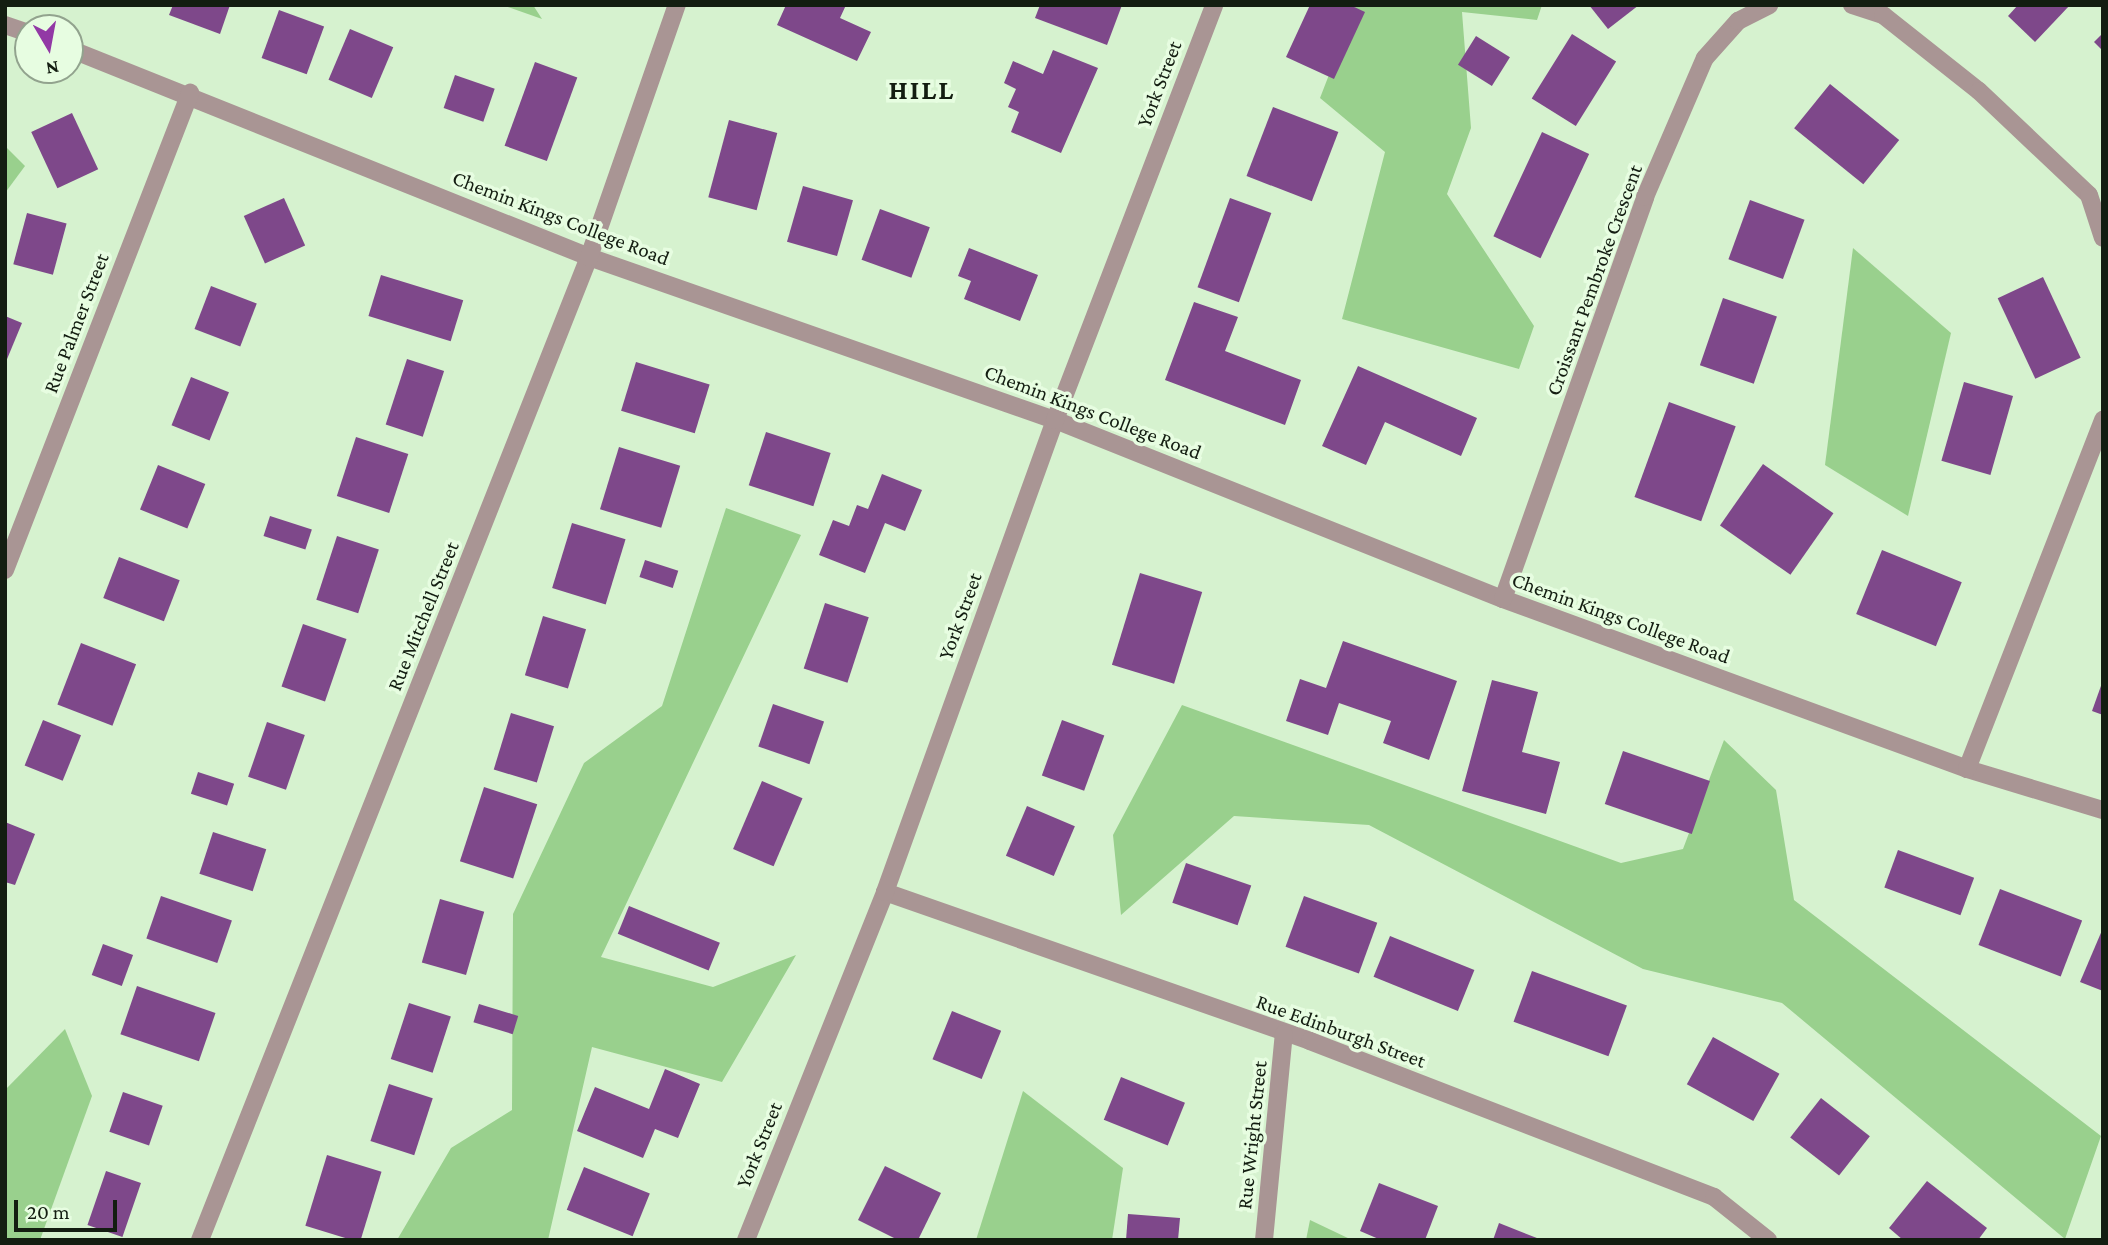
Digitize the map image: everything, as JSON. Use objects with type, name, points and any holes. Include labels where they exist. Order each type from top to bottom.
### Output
[{"type":"street","name":"Rue Mitchell Street","points":[[200,1240],[589,257],[677,5]]},
{"type":"street","name":"York Street","points":[[746,1240],[885,892],[1055,420],[1214,5]]},
{"type":"street","name":"Croissant Pembroke Crescent","points":[[1503,599],[1645,197],[1705,58],[1738,21],[1769,5]]},
{"type":"street","points":[[1852,5],[1884,16],[1979,91],[2089,195],[2103,238]]},
{"type":"street","name":"Chemin Kings College Road","points":[[84,54],[190,93],[589,257],[1055,420],[1503,599],[1967,769],[2103,810]]},
{"type":"street","name":"Rue Palmer Street","points":[[5,570],[190,93]]},
{"type":"street","points":[[1967,769],[2103,420]]},
{"type":"street","name":"Rue Edinburgh Street","points":[[885,892],[1284,1034],[1714,1197],[1768,1240]]},
{"type":"street","name":"Rue Wright Street","points":[[1264,1240],[1284,1034]]},
{"type":"green space","points":[[502,5],[533,5],[542,19]]},
{"type":"green space","points":[[1356,5],[1542,5],[1537,20],[1462,12],[1471,128],[1447,194],[1534,326],[1519,369],[1342,319],[1385,152],[1320,98]]},
{"type":"green space","points":[[5,146],[25,166],[5,193]]},
{"type":"green space","points":[[1853,248],[1951,333],[1908,516],[1825,465]]},
{"type":"green space","points":[[726,508],[801,535],[601,957],[713,987],[796,955],[722,1082],[592,1047],[548,1240],[397,1240],[451,1148],[512,1110],[513,914],[584,763],[662,706]]},
{"type":"green space","points":[[1182,705],[1621,863],[1683,849],[1724,740],[1776,790],[1794,900],[2101,1136],[2065,1239],[1782,1003],[1643,969],[1369,825],[1234,816],[1121,915],[1113,835]]},
{"type":"green space","points":[[65,1029],[92,1096],[40,1240],[5,1240],[5,1090]]},
{"type":"green space","points":[[1023,1091],[1123,1168],[1112,1240],[976,1240]]},
{"type":"green space","points":[[1310,1220],[1352,1240],[1306,1240]]},
{"type":"building","points":[[173,5],[230,5],[220,34],[169,15]]},
{"type":"building","points":[[786,5],[846,5],[840,18],[871,32],[857,61],[777,25]]},
{"type":"building","points":[[1040,5],[1122,5],[1107,45],[1035,18]]},
{"type":"building","points":[[1310,5],[1350,5],[1365,12],[1334,79],[1286,57]]},
{"type":"building","points":[[1589,5],[1639,5],[1608,29]]},
{"type":"building","points":[[2018,5],[2070,5],[2035,42],[2008,16]]},
{"type":"building","points":[[279,10],[324,26],[307,74],[262,58]]},
{"type":"building","points":[[350,29],[393,47],[372,98],[329,80]]},
{"type":"building","points":[[2103,33],[2103,51],[2094,42]]},
{"type":"building","points":[[1572,34],[1616,62],[1576,126],[1532,98]]},
{"type":"building","points":[[1476,36],[1510,57],[1492,86],[1458,65]]},
{"type":"building","points":[[1053,50],[1098,68],[1061,153],[1011,132],[1019,112],[1008,107],[1016,89],[1004,83],[1013,61],[1043,74]]},
{"type":"building","points":[[535,62],[577,77],[547,161],[505,146]]},
{"type":"building","points":[[455,75],[495,89],[483,122],[444,108]]},
{"type":"building","points":[[1830,84],[1899,140],[1863,184],[1794,128]]},
{"type":"building","points":[[1273,107],[1338,132],[1312,201],[1246,176]]},
{"type":"building","points":[[72,113],[98,169],[57,188],[31,132]]},
{"type":"building","points":[[729,120],[777,133],[757,210],[708,197]]},
{"type":"building","points":[[1542,132],[1589,154],[1541,258],[1493,236]]},
{"type":"building","points":[[803,186],[853,200],[837,256],[787,242]]},
{"type":"building","points":[[284,198],[305,246],[265,263],[244,216]]},
{"type":"building","points":[[1230,198],[1271,213],[1239,302],[1198,287]]},
{"type":"building","points":[[1750,200],[1805,220],[1783,279],[1728,259]]},
{"type":"building","points":[[880,209],[930,227],[911,278],[862,260]]},
{"type":"building","points":[[27,213],[67,224],[53,275],[13,264]]},
{"type":"building","points":[[969,248],[1038,275],[1020,321],[964,299],[971,281],[958,276]]},
{"type":"building","points":[[381,275],[463,300],[451,341],[368,316]]},
{"type":"building","points":[[2043,277],[2081,358],[2035,379],[1998,298]]},
{"type":"building","points":[[211,286],[257,304],[240,347],[195,329]]},
{"type":"building","points":[[1723,298],[1777,317],[1754,384],[1700,365]]},
{"type":"building","points":[[1194,302],[1238,317],[1225,351],[1301,380],[1285,425],[1165,380]]},
{"type":"building","points":[[5,316],[22,323],[5,364]]},
{"type":"building","points":[[407,359],[444,371],[423,437],[386,425]]},
{"type":"building","points":[[636,362],[710,385],[695,433],[621,411]]},
{"type":"building","points":[[1358,366],[1477,418],[1461,456],[1385,422],[1366,465],[1322,446]]},
{"type":"building","points":[[191,377],[229,392],[210,441],[172,425]]},
{"type":"building","points":[[1964,382],[2013,396],[1990,475],[1941,461]]},
{"type":"building","points":[[1669,402],[1736,426],[1701,521],[1634,497]]},
{"type":"building","points":[[766,432],[831,453],[813,506],[749,485]]},
{"type":"building","points":[[356,437],[408,454],[389,513],[337,496]]},
{"type":"building","points":[[619,447],[680,466],[661,528],[600,509]]},
{"type":"building","points":[[1763,464],[1833,513],[1790,575],[1720,525]]},
{"type":"building","points":[[158,465],[205,484],[187,529],[140,510]]},
{"type":"building","points":[[882,474],[922,490],[905,531],[885,523],[865,573],[819,555],[833,520],[849,526],[857,505],[868,509]]},
{"type":"building","points":[[270,516],[312,530],[305,550],[264,536]]},
{"type":"building","points":[[572,523],[626,539],[606,604],[552,588]]},
{"type":"building","points":[[337,536],[379,550],[358,613],[316,600]]},
{"type":"building","points":[[1882,550],[1962,582],[1936,646],[1856,614]]},
{"type":"building","points":[[119,557],[180,580],[164,621],[103,598]]},
{"type":"building","points":[[645,560],[678,571],[673,588],[639,577]]},
{"type":"building","points":[[1140,573],[1202,592],[1174,684],[1112,665]]},
{"type":"building","points":[[825,603],[869,617],[847,683],[804,669]]},
{"type":"building","points":[[543,616],[586,629],[568,688],[525,675]]},
{"type":"building","points":[[303,624],[346,639],[325,701],[282,686]]},
{"type":"building","points":[[1343,641],[1457,681],[1429,760],[1383,743],[1391,721],[1339,703],[1328,735],[1286,721],[1300,679],[1326,688]]},
{"type":"building","points":[[81,643],[136,664],[112,726],[57,705]]},
{"type":"building","points":[[1492,680],[1538,692],[1522,752],[1560,762],[1546,814],[1462,791]]},
{"type":"building","points":[[2103,683],[2103,715],[2092,711]]},
{"type":"building","points":[[773,704],[824,722],[809,764],[758,747]]},
{"type":"building","points":[[511,713],[554,726],[537,783],[494,769]]},
{"type":"building","points":[[43,720],[81,735],[63,781],[25,765]]},
{"type":"building","points":[[1062,720],[1104,735],[1084,791],[1042,775]]},
{"type":"building","points":[[267,722],[305,735],[286,790],[248,777]]},
{"type":"building","points":[[1623,751],[1710,781],[1692,834],[1605,804]]},
{"type":"building","points":[[198,772],[234,784],[227,806],[191,794]]},
{"type":"building","points":[[762,781],[803,798],[774,866],[733,849]]},
{"type":"building","points":[[484,787],[537,804],[513,878],[460,861]]},
{"type":"building","points":[[1027,806],[1075,826],[1054,876],[1006,856]]},
{"type":"building","points":[[5,822],[35,834],[15,885],[5,882]]},
{"type":"building","points":[[213,832],[266,849],[253,891],[199,874]]},
{"type":"building","points":[[1898,850],[1974,878],[1960,915],[1884,888]]},
{"type":"building","points":[[1186,863],[1251,885],[1238,925],[1172,903]]},
{"type":"building","points":[[2000,889],[2082,921],[2061,977],[1978,945]]},
{"type":"building","points":[[161,896],[232,920],[217,963],[146,939]]},
{"type":"building","points":[[1304,896],[1377,923],[1359,973],[1286,947]]},
{"type":"building","points":[[440,899],[484,912],[466,975],[422,962]]},
{"type":"building","points":[[629,906],[720,943],[709,971],[618,934]]},
{"type":"building","points":[[2103,928],[2103,991],[2080,982]]},
{"type":"building","points":[[1390,936],[1474,970],[1458,1011],[1374,977]]},
{"type":"building","points":[[103,944],[133,955],[122,986],[92,975]]},
{"type":"building","points":[[1532,971],[1627,1006],[1608,1056],[1514,1022]]},
{"type":"building","points":[[137,986],[215,1013],[199,1061],[120,1034]]},
{"type":"building","points":[[409,1003],[451,1017],[433,1073],[391,1059]]},
{"type":"building","points":[[479,1004],[518,1016],[513,1034],[473,1022]]},
{"type":"building","points":[[952,1011],[1001,1031],[982,1079],[933,1059]]},
{"type":"building","points":[[1713,1037],[1779,1074],[1753,1121],[1687,1084]]},
{"type":"building","points":[[665,1069],[700,1084],[678,1138],[655,1129],[643,1158],[577,1131],[595,1087],[649,1109]]},
{"type":"building","points":[[1121,1077],[1185,1103],[1168,1145],[1104,1120]]},
{"type":"building","points":[[389,1084],[433,1098],[414,1155],[370,1141]]},
{"type":"building","points":[[123,1092],[163,1106],[149,1145],[109,1132]]},
{"type":"building","points":[[1821,1098],[1870,1136],[1839,1176],[1790,1137]]},
{"type":"building","points":[[327,1155],[382,1172],[361,1240],[352,1240],[305,1226]]},
{"type":"building","points":[[885,1166],[941,1193],[918,1240],[898,1240],[858,1220]]},
{"type":"building","points":[[584,1167],[650,1194],[633,1236],[567,1210]]},
{"type":"building","points":[[106,1171],[141,1183],[122,1237],[87,1225]]},
{"type":"building","points":[[1927,1181],[1987,1228],[1978,1240],[1903,1240],[1889,1228]]},
{"type":"building","points":[[1379,1183],[1438,1206],[1425,1240],[1381,1240],[1360,1231]]},
{"type":"building","points":[[1128,1214],[1180,1218],[1178,1240],[1126,1240]]},
{"type":"building","points":[[1499,1223],[1542,1240],[1493,1240]]},
{"type":"district","name":"HILL","points":[[922,90]]}]
